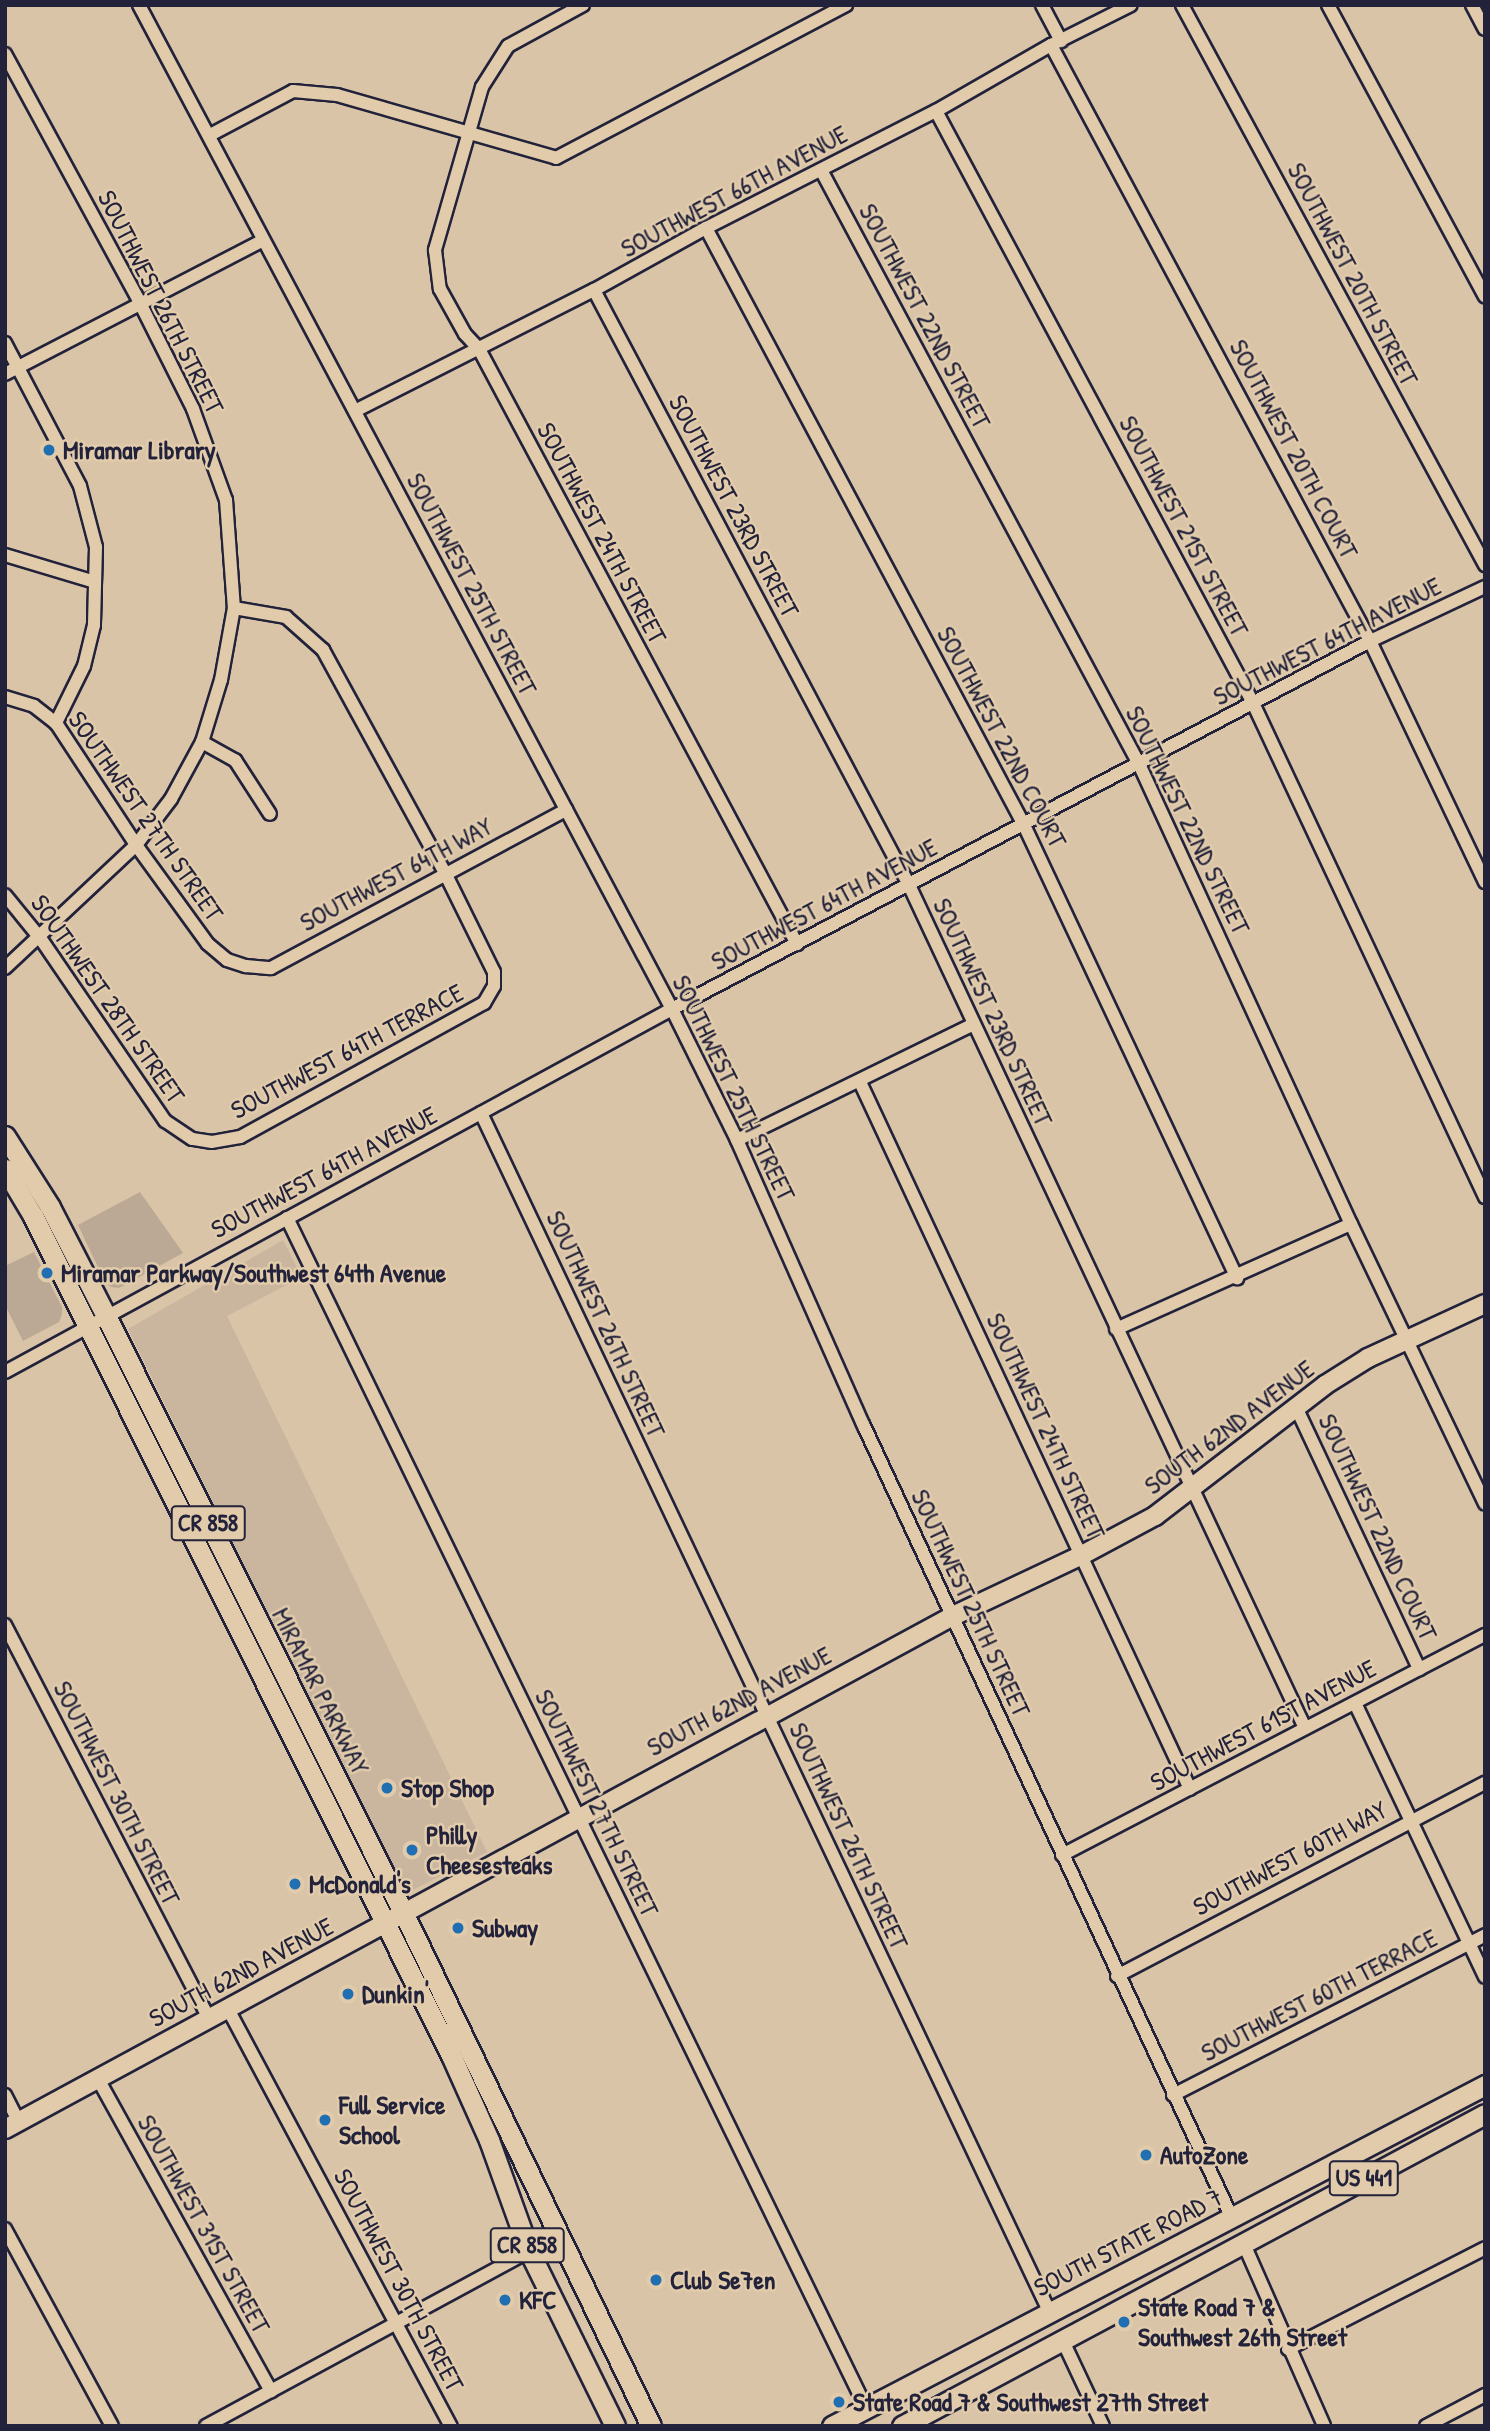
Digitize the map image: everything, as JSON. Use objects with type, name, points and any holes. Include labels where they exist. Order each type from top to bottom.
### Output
[{"type":"main road","name":"MIRAMAR PARKWAY","points":[[5,1136],[50,1207],[106,1316],[404,1914],[651,2426]]},
{"type":"main road","name":"MIRAMAR PARKWAY","points":[[5,1169],[33,1216],[385,1924],[489,2140],[529,2251],[615,2426]]},
{"type":"main road","points":[[192,1535],[208,1551],[226,1584],[243,1594]]},
{"type":"main road","name":"SOUTH STATE ROAD 7","points":[[832,2426],[1485,2085]]},
{"type":"main road","name":"SOUTH STATE ROAD 7","points":[[902,2426],[1485,2114]]},
{"type":"main road","points":[[1243,2242],[1247,2224],[1266,2200]]},
{"type":"main road","points":[[1208,2260],[1227,2236],[1232,2218]]},
{"type":"street","name":"SOUTHWEST 25TH STREET","points":[[139,5],[672,1009],[737,1140],[1117,1976],[1232,2218]]},
{"type":"street","name":"SOUTHWEST 24TH STREET","points":[[583,5],[508,46],[482,87],[435,250],[440,289],[465,334],[478,349],[797,944]]},
{"type":"street","points":[[209,135],[293,91],[337,95],[556,158],[846,5]]},
{"type":"street","name":"SOUTHWEST 20TH COURT","points":[[1042,5],[1056,43],[1370,641],[1485,882]]},
{"type":"street","name":"SOUTHWEST 66TH AVENUE","points":[[355,411],[594,290],[706,228],[936,111],[1056,43],[1131,5]]},
{"type":"street","name":"SOUTHWEST 20TH STREET","points":[[1182,5],[1485,565]]},
{"type":"street","points":[[1328,5],[1485,296]]},
{"type":"street","points":[[1472,5],[1485,29]]},
{"type":"street","name":"SOUTHWEST 26TH STREET","points":[[5,54],[140,303],[193,409],[226,500],[234,608],[221,680],[202,742],[171,799],[136,845],[5,968]]},
{"type":"street","name":"SOUTHWEST 21ST STREET","points":[[936,111],[1253,703],[1485,1197]]},
{"type":"street","name":"SOUTHWEST 22ND STREET","points":[[821,170],[1139,764],[1351,1224],[1485,1504]]},
{"type":"street","name":"SOUTHWEST 22ND COURT","points":[[706,228],[1024,825],[1237,1278]]},
{"type":"street","points":[[5,374],[262,241]]},
{"type":"street","name":"SOUTHWEST 23RD STREET","points":[[594,290],[909,885],[972,1025],[1304,1728]]},
{"type":"street","points":[[5,343],[79,486],[96,547],[94,625],[84,666],[56,723]]},
{"type":"street","points":[[5,555],[95,582]]},
{"type":"street","name":"SOUTHWEST 64TH AVENUE","points":[[5,1372],[672,1009],[1370,641],[1485,587]]},
{"type":"street","points":[[234,608],[286,617],[323,650],[445,873]]},
{"type":"street","name":"SOUTHWEST 27TH STREET","points":[[5,697],[34,706],[56,723],[136,845],[208,944],[227,960],[246,966]]},
{"type":"street","points":[[202,742],[235,760],[270,814]]},
{"type":"street","name":"SOUTHWEST 64TH WAY","points":[[246,966],[271,968],[566,810]]},
{"type":"street","name":"SOUTHWEST 64TH TERRACE","points":[[212,1143],[240,1137],[484,1003],[494,986],[494,972],[445,873]]},
{"type":"street","name":"SOUTHWEST 28TH STREET","points":[[5,895],[40,938],[165,1121],[192,1139],[212,1143]]},
{"type":"street","points":[[737,1140],[972,1025]]},
{"type":"street","name":"SOUTHWEST 24TH STREET","points":[[860,1082],[1190,1789]]},
{"type":"street","name":"SOUTHWEST 26TH STREET","points":[[481,1113],[1049,2313]]},
{"type":"street","name":"SOUTHWEST 27TH STREET","points":[[287,1218],[866,2408]]},
{"type":"street","points":[[1116,1329],[1237,1278],[1351,1224]]},
{"type":"street","name":"SOUTH 62ND AVENUE","points":[[12,2125],[953,1616],[1082,1555],[1155,1516],[1295,1405],[1368,1358],[1485,1304]]},
{"type":"street","name":"SOUTHWEST 22ND COURT","points":[[1295,1405],[1419,1669]]},
{"type":"street","name":"SOUTHWEST 30TH STREET","points":[[5,1625],[209,2019]]},
{"type":"street","name":"SOUTHWEST 61ST AVENUE","points":[[1062,1856],[1485,1635]]},
{"type":"street","points":[[1355,1703],[1485,1977]]},
{"type":"street","name":"SOUTHWEST 60TH WAY","points":[[1117,1976],[1485,1783]]},
{"type":"street","name":"SOUTHWEST 60TH TERRACE","points":[[1173,2095],[1485,1935]]},
{"type":"street","name":"SOUTHWEST 30TH STREET","points":[[228,2009],[451,2426]]},
{"type":"street","name":"SOUTHWEST 31ST STREET","points":[[97,2079],[271,2391]]},
{"type":"street","points":[[5,2095],[12,2125]]},
{"type":"street","points":[[5,2229],[112,2426]]},
{"type":"street","points":[[1243,2242],[1324,2426]]},
{"type":"street","points":[[1288,2349],[1485,2248]]},
{"type":"street","points":[[206,2426],[529,2251]]},
{"type":"street","points":[[1062,2339],[1103,2426]]},
{"type":"street","points":[[1426,2426],[1485,2395]]},
{"type":"shaded area","points":[[140,1192],[183,1253],[119,1288],[111,1287],[105,1282],[78,1225]]},
{"type":"shaded area","points":[[283,1240],[302,1277],[227,1316],[487,1852],[405,1894],[128,1329]]},
{"type":"shaded area","points":[[34,1252],[62,1307],[62,1314],[59,1322],[23,1341],[5,1305],[5,1266]]},
{"type":"place","name":"Miramar Library","points":[[49,450]]},
{"type":"place","name":"Miramar Parkway/Southwest 64th Avenue","points":[[47,1273]]},
{"type":"place","name":"Stop Shop","points":[[387,1788]]},
{"type":"place","name":"Philly Cheesesteaks","points":[[412,1850]]},
{"type":"place","name":"McDonald's","points":[[295,1884]]},
{"type":"place","name":"Subway","points":[[458,1928]]},
{"type":"place","name":"Dunkin'","points":[[348,1994]]},
{"type":"place","name":"Full Service School","points":[[325,2120]]},
{"type":"place","name":"AutoZone","points":[[1146,2155]]},
{"type":"place","name":"Club Se7en","points":[[656,2280]]},
{"type":"place","name":"KFC","points":[[505,2300]]},
{"type":"place","name":"State Road 7 & Southwest 26th Street","points":[[1124,2322]]},
{"type":"place","name":"State Road 7 & Southwest 27th Street","points":[[839,2402]]}]
